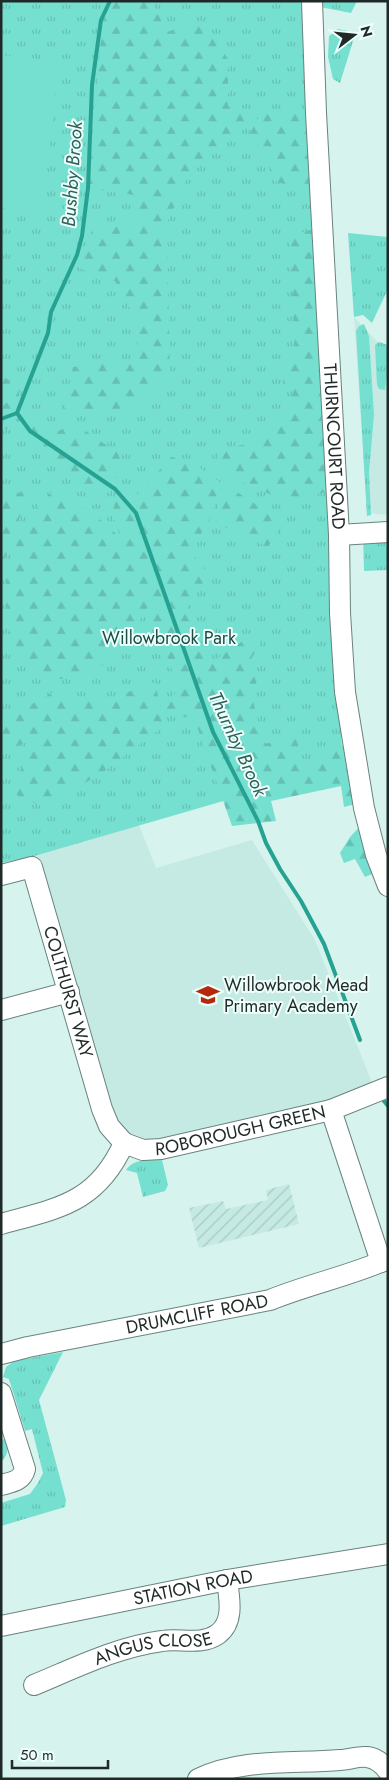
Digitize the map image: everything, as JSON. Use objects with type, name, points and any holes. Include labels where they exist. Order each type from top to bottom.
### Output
[{"type":"street","name":"THURNCOURT ROAD","points":[[312,1],[345,692],[364,808],[376,855],[388,886]]},
{"type":"street","points":[[339,535],[388,532]]},
{"type":"street","name":"COLTHURST WAY","points":[[1,875],[32,867],[102,1109],[109,1126],[124,1143]]},
{"type":"street","points":[[1,1010],[69,992]]},
{"type":"street","name":"ROBOROUGH GREEN","points":[[124,1143],[143,1150],[161,1149],[331,1110],[388,1087]]},
{"type":"street","points":[[331,1110],[384,1260]]},
{"type":"street","points":[[1,1224],[52,1210],[77,1199],[94,1188],[117,1160],[124,1143]]},
{"type":"street","name":"DRUMCLIFF ROAD","points":[[1,1354],[28,1346],[270,1300],[384,1260]]},
{"type":"street","points":[[1,1393],[7,1431],[25,1469],[20,1479],[1,1485]]},
{"type":"street","name":"STATION ROAD","points":[[1,1626],[227,1580],[388,1554]]},
{"type":"street","name":"ANGUS CLOSE","points":[[34,1685],[100,1657],[162,1641],[198,1642],[218,1634],[230,1616],[227,1580]]},
{"type":"street","points":[[198,1779],[234,1766],[367,1757],[383,1763],[388,1771]]},
{"type":"shaded area","points":[[354,317],[388,353],[388,515],[367,513]]},
{"type":"shaded area","name":"Willowbrook Mead Primary Academy","points":[[139,825],[156,868],[252,840],[315,940],[373,1085],[321,1107],[147,1147],[131,1139],[120,1127],[113,1113],[37,855]]},
{"type":"shaded area","points":[[289,1184],[299,1224],[199,1248],[189,1208],[223,1201],[226,1209],[268,1200],[266,1190]]},
{"type":"green space","name":"Willowbrook Park","points":[[1,1],[305,1],[321,383],[343,766],[31,857],[1,863]]},
{"type":"green space","points":[[116,1],[152,1],[167,32],[201,21],[228,59],[228,106],[257,118],[189,174],[167,223],[170,375],[123,414],[64,410],[73,367],[138,358],[138,322],[115,281],[79,268],[93,227],[135,226],[134,195],[88,188],[103,15]]},
{"type":"green space","points":[[315,1],[357,1],[351,13],[315,6]]},
{"type":"green space","points":[[338,29],[348,31],[354,38],[340,83],[333,79],[328,57],[329,36]]},
{"type":"green space","points":[[1,55],[58,61],[43,213],[1,208]]},
{"type":"green space","points":[[263,110],[296,112],[317,136],[316,183],[295,188],[272,180],[267,157],[249,134]]},
{"type":"green space","points":[[318,228],[334,490],[298,499],[272,495],[218,472],[219,449],[243,445],[289,417],[293,391],[283,383],[284,365],[295,349],[289,236]]},
{"type":"green space","points":[[348,233],[388,237],[388,289],[372,323],[363,315],[354,317]]},
{"type":"green space","points":[[364,324],[369,336],[374,415],[369,472],[371,515],[367,516],[356,331],[359,326]]},
{"type":"green space","points":[[379,342],[388,345],[388,368],[385,390],[379,389],[377,385],[375,345]]},
{"type":"green space","points":[[1,376],[21,386],[10,427],[26,410],[51,435],[74,423],[118,453],[125,471],[94,493],[60,471],[9,429],[1,428],[1,408],[8,401],[1,399]]},
{"type":"green space","points":[[171,457],[188,459],[222,484],[208,524],[189,550],[209,574],[193,599],[186,603],[209,664],[253,634],[261,643],[248,664],[257,678],[253,701],[264,744],[296,737],[303,761],[327,755],[352,740],[363,802],[344,807],[341,786],[271,801],[276,821],[232,826],[194,718],[168,715],[166,704],[184,683],[178,686],[148,607],[135,628],[104,664],[76,679],[51,679],[10,652],[6,588],[12,551],[25,521],[54,489],[91,512],[121,538],[112,514],[118,492],[129,504]]},
{"type":"green space","points":[[232,489],[284,522],[268,547],[216,523],[218,501]]},
{"type":"green space","points":[[29,492],[1,567],[1,494]]},
{"type":"green space","points":[[388,532],[388,570],[364,571],[363,533]]},
{"type":"green space","points":[[155,682],[164,726],[102,773],[43,807],[13,793],[33,740],[1,752],[1,721],[61,688],[71,704],[112,698]]},
{"type":"green space","points":[[367,819],[382,870],[365,877],[355,859],[344,863],[340,853],[350,837]]},
{"type":"green space","points":[[147,1160],[162,1160],[168,1185],[165,1191],[143,1197],[137,1173],[126,1170],[133,1163]]},
{"type":"green space","points":[[63,1352],[39,1400],[66,1500],[65,1507],[1,1526],[1,1503],[30,1494],[43,1473],[32,1429],[25,1431],[9,1379],[3,1377],[6,1367],[14,1361]]},
{"type":"green space","points":[[4,1439],[7,1451],[1,1463],[1,1440]]},
{"type":"waterway","name":"Bushby Brook","points":[[1,419],[17,413],[48,333],[51,312],[77,255],[82,236],[88,188],[92,85],[101,20],[110,1]]},
{"type":"waterway","name":"Thurnby Brook","points":[[17,413],[30,431],[115,489],[136,513],[213,732],[258,821],[266,843],[324,944],[360,1040]]},
{"type":"waterway","name":"Thurnby Brook","points":[[384,1101],[388,1106]]},
{"type":"place","name":"Willowbrook Mead Primary Academy","points":[[208,995]]}]
